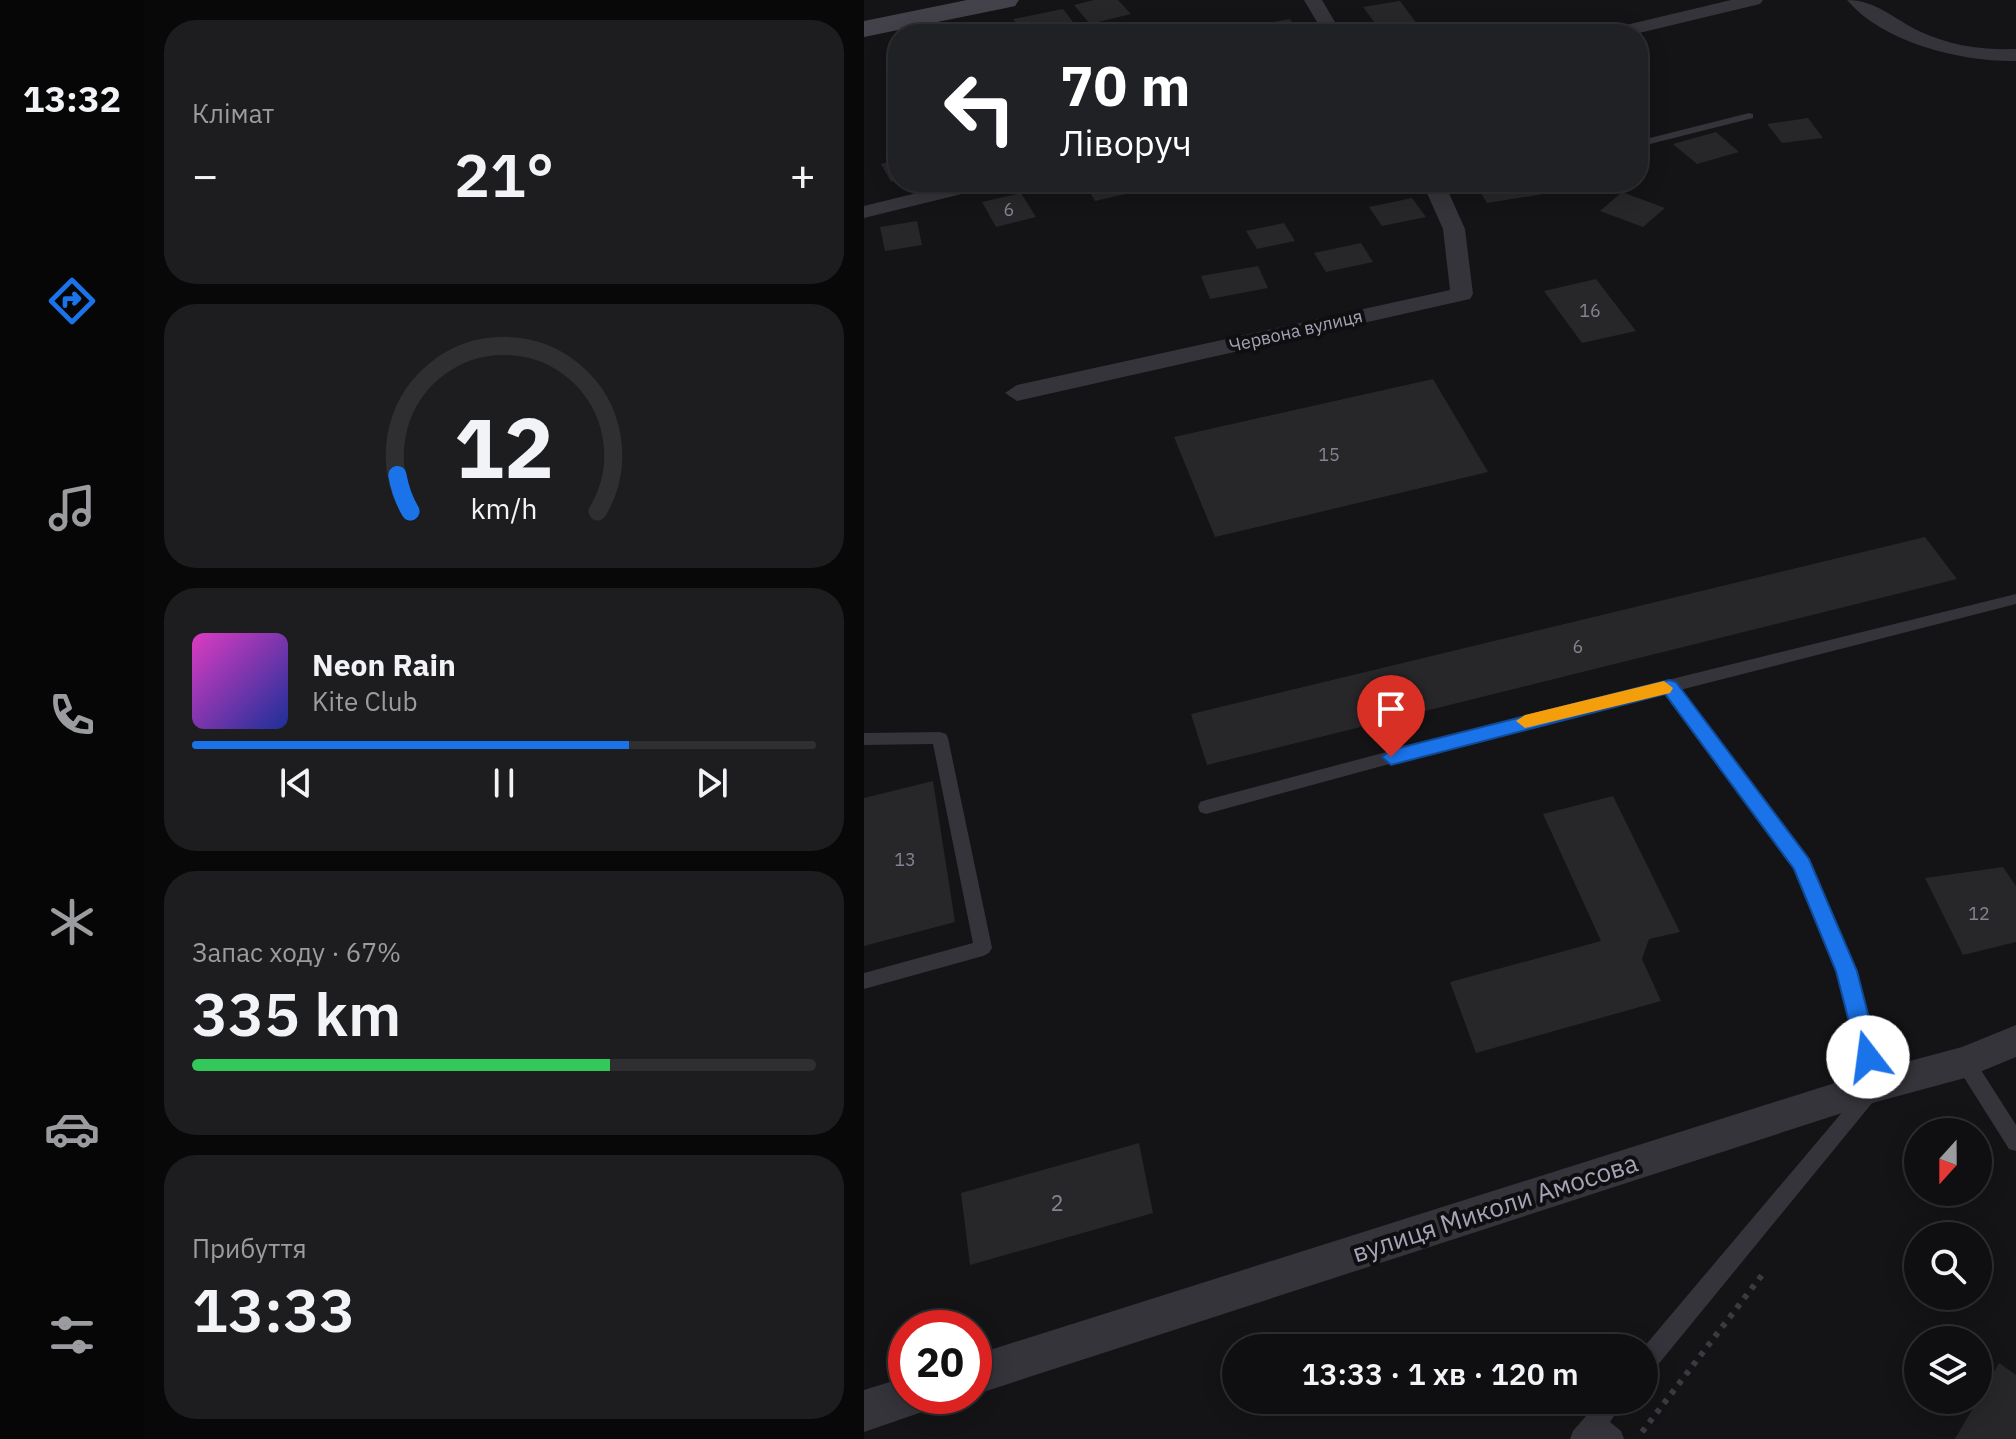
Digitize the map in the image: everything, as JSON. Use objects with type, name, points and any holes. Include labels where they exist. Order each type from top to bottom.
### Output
[{"type":"main road","points":[[888,24],[1006,0]]},
{"type":"main road","points":[[864,29],[888,24]]},
{"type":"street","points":[[1313,0],[1327,24]]},
{"type":"street","points":[[1648,25],[1754,0]]},
{"type":"street","points":[[1856,0],[1925,43],[1982,56],[2016,55]]},
{"type":"street","points":[[864,212],[946,192]]},
{"type":"street","name":"Червона вулиця","points":[[1017,393],[1462,294],[1454,229],[1437,192]]},
{"type":"street","name":"вулиця Миколи Амосова","points":[[992,1369],[1876,1086],[1965,1062],[2016,1041]]},
{"type":"street","points":[[864,1411],[888,1403]]},
{"type":"lane","points":[[1648,141],[1749,116]]},
{"type":"lane","points":[[1206,807],[1514,724],[2016,599]]},
{"type":"lane","points":[[1658,1347],[1876,1086],[1846,971],[1802,865],[1669,687]]},
{"type":"lane","points":[[864,739],[940,738],[983,948],[864,981]]},
{"type":"lane","points":[[1965,1062],[2016,1142]]},
{"type":"lane","points":[[1603,1414],[1588,1432],[1613,1439]]},
{"type":"path","points":[[1636,1439],[1768,1267]]},
{"type":"building","points":[[1094,0],[1118,0],[1131,14],[1090,24],[1074,5]]},
{"type":"building","points":[[1400,1],[1417,24],[1376,24],[1363,7]]},
{"type":"building","points":[[1063,9],[1075,24],[1017,24],[1013,19]]},
{"type":"building","points":[[1290,19],[1293,24],[1261,24]]},
{"type":"building","points":[[1808,118],[1823,138],[1782,143],[1767,124]]},
{"type":"building","points":[[1716,132],[1739,152],[1697,164],[1673,144]]},
{"type":"building","points":[[888,162],[888,177],[881,164]]},
{"type":"building","points":[[1090,192],[1134,192],[1095,201]]},
{"type":"building","points":[[1480,192],[1550,193],[1487,203]]},
{"type":"building","points":[[1622,192],[1665,208],[1643,227],[1600,211]]},
{"type":"building","points":[[1021,193],[1036,217],[996,227],[982,202]]},
{"type":"building","points":[[1412,198],[1426,217],[1382,226],[1369,207]]},
{"type":"building","points":[[917,221],[922,245],[885,251],[880,227]]},
{"type":"building","points":[[1284,223],[1295,241],[1257,249],[1246,231]]},
{"type":"building","points":[[1361,243],[1373,262],[1326,272],[1314,253]]},
{"type":"building","points":[[1258,266],[1268,288],[1210,299],[1201,276]]},
{"type":"building","points":[[1596,279],[1636,331],[1582,343],[1544,291]]},
{"type":"building","points":[[1433,379],[1488,472],[1215,537],[1174,437]]},
{"type":"building","points":[[1925,537],[1957,579],[1207,765],[1191,714]]},
{"type":"building","points":[[933,781],[955,922],[864,946],[864,798]]},
{"type":"building","points":[[1613,796],[1680,932],[1649,939],[1642,959],[1661,1001],[1476,1053],[1450,982],[1601,941],[1543,814]]},
{"type":"building","points":[[2003,867],[2016,886],[2016,942],[1963,955],[1925,878]]},
{"type":"building","points":[[1139,1143],[1153,1213],[970,1265],[961,1193]]},
{"type":"building","points":[[1999,1363],[2016,1375],[2016,1439],[1955,1439],[1969,1414],[1992,1414],[1992,1375]]},
{"type":"slow traffic","points":[[1525,721],[1664,688]]},
{"type":"route","points":[[1391,757],[1669,687],[1802,865],[1846,971],[1868,1057]]}]
